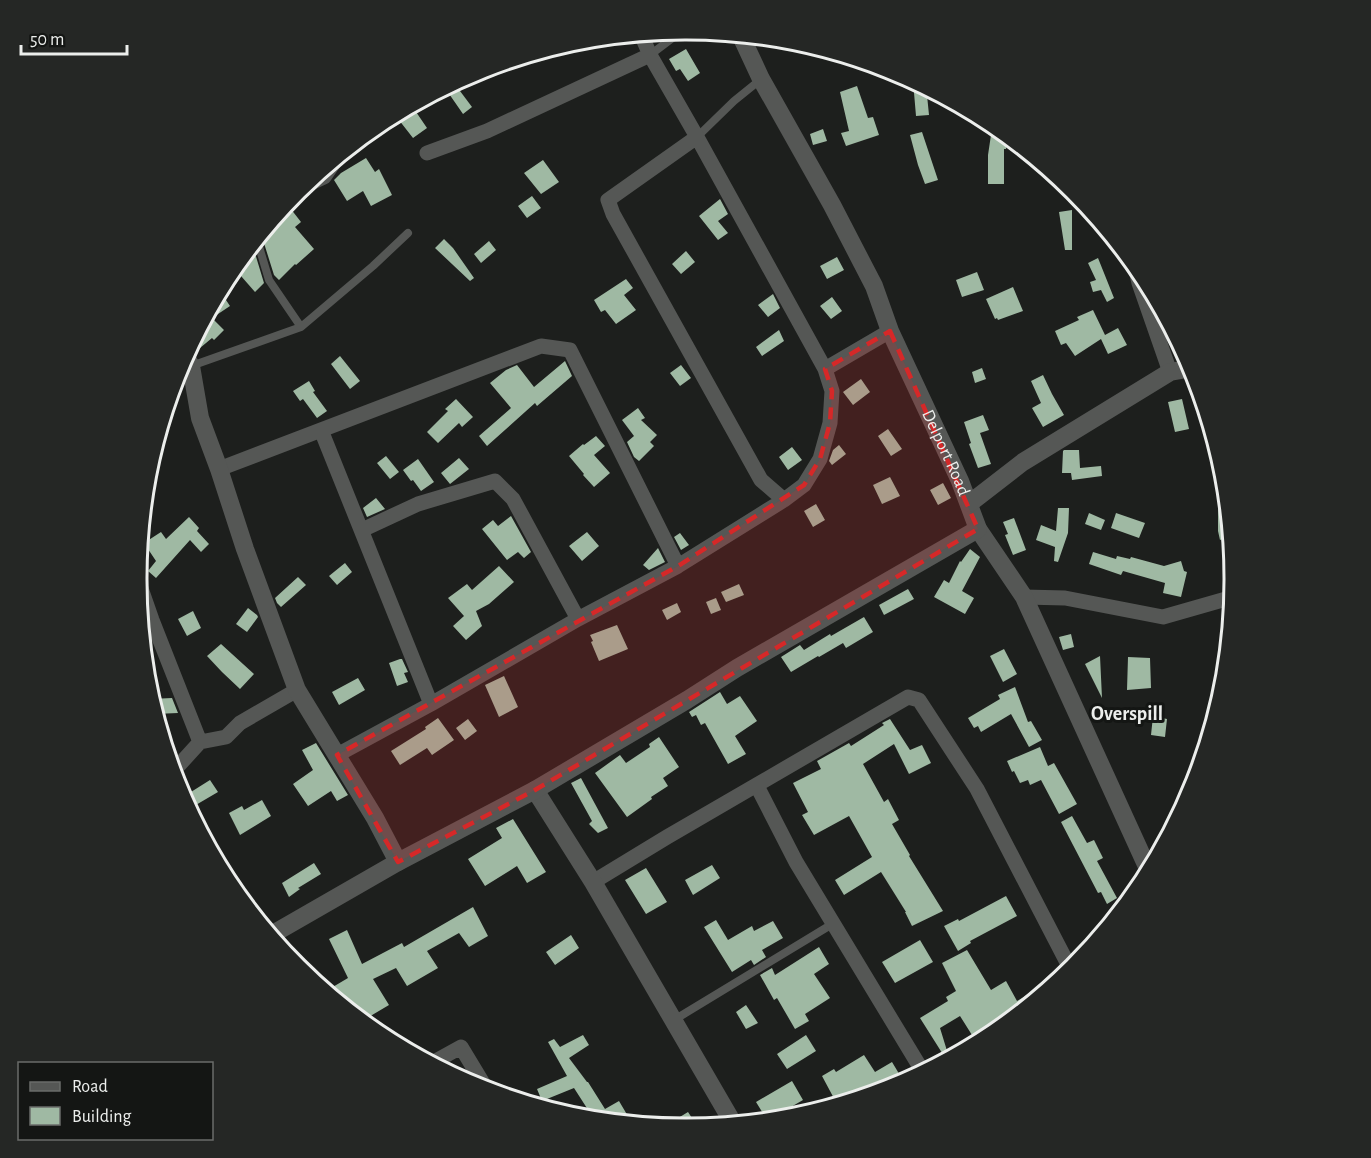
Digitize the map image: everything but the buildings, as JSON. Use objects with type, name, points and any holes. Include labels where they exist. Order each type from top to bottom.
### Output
[{"type":"street","points":[[337,755],[578,619],[678,566],[784,500],[804,485],[820,459],[830,423],[832,392],[825,369],[645,42]]},
{"type":"street","name":"Delport Road","points":[[745,44],[761,79],[832,205],[874,286],[890,331],[960,481],[978,529],[1024,597],[1144,860]]},
{"type":"street","points":[[426,153],[487,131],[650,55]]},
{"type":"street","points":[[698,137],[609,200],[613,214],[761,480],[784,500]]},
{"type":"street","points":[[1146,300],[1170,372]]},
{"type":"street","points":[[825,369],[890,331]]},
{"type":"street","points":[[219,469],[541,346],[570,350],[678,566]]},
{"type":"street","points":[[190,369],[200,418],[297,690],[375,818],[398,862]]},
{"type":"street","points":[[970,504],[1023,462],[1170,372],[1182,370]]},
{"type":"street","points":[[321,430],[431,704]]},
{"type":"street","points":[[362,530],[418,504],[495,481],[513,499],[578,619]]},
{"type":"street","points":[[278,931],[398,862],[535,790],[737,668],[978,529]]},
{"type":"street","points":[[1024,597],[1065,598],[1162,617],[1223,600]]},
{"type":"street","points":[[148,608],[200,742]]},
{"type":"street","points":[[180,764],[200,742],[226,737],[240,723],[297,690]]},
{"type":"street","points":[[593,882],[908,697],[919,700],[977,789],[1066,960]]},
{"type":"street","points":[[757,786],[796,862],[919,1065]]},
{"type":"street","points":[[535,790],[593,882],[728,1115]]},
{"type":"street","points":[[440,1058],[461,1047],[479,1077]]},
{"type":"lane","points":[[650,55],[669,41]]},
{"type":"lane","points":[[698,137],[761,79]]},
{"type":"lane","points":[[195,359],[301,327],[408,233]]},
{"type":"lane","points":[[260,249],[269,280],[301,327]]},
{"type":"lane","points":[[672,1020],[834,923]]},
{"type":"highlighted area","points":[[890,331],[978,529],[535,790],[398,862],[337,755],[678,566],[804,485],[820,459],[830,423],[832,391],[825,369]]},
{"type":"district","name":"Overspill","points":[[1127,713]]}]
